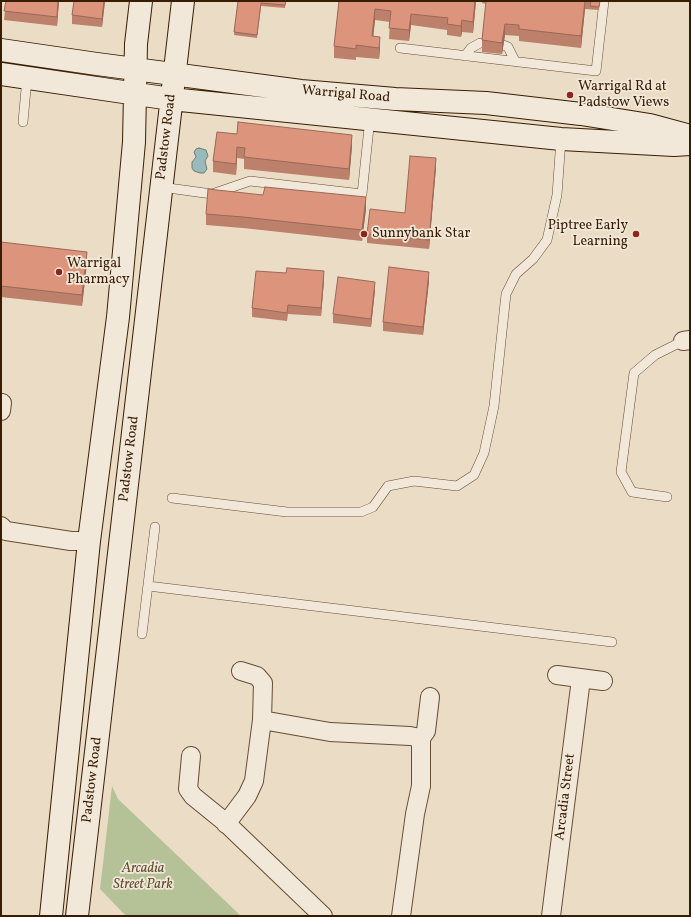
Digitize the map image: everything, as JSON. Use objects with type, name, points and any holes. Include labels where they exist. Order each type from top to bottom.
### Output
[{"type":"main road","name":"Padstow Road","points":[[51,916],[89,541],[118,317],[134,142],[136,44],[141,1]]},
{"type":"main road","name":"Padstow Road","points":[[77,916],[175,74],[182,1]]},
{"type":"main road","name":"Warrigal Road","points":[[1,50],[301,91],[395,99],[486,103],[581,114],[622,132],[674,145],[690,144]]},
{"type":"main road","name":"Warrigal Road","points":[[1,74],[134,95],[370,118],[561,139],[622,132],[650,125],[690,136]]},
{"type":"street","points":[[1,526],[6,531],[89,541]]},
{"type":"street","points":[[226,824],[247,796],[254,780],[262,720],[263,684],[257,676],[241,671]]},
{"type":"street","points":[[557,675],[603,681]]},
{"type":"street","name":"Arcadia Street","points":[[551,916],[580,678]]},
{"type":"street","points":[[401,916],[415,814],[421,786],[422,738],[426,731],[430,697]]},
{"type":"street","points":[[262,720],[330,732],[410,736],[422,738]]},
{"type":"street","points":[[191,756],[188,789],[193,796],[226,824],[323,916]]},
{"type":"lane","points":[[400,48],[596,71],[604,1]]},
{"type":"lane","points":[[465,56],[471,48],[483,43]]},
{"type":"lane","points":[[504,45],[508,47],[515,61]]},
{"type":"lane","points":[[23,122],[27,78]]},
{"type":"lane","points":[[161,187],[212,194],[250,181],[362,194],[370,118]]},
{"type":"lane","points":[[172,498],[287,512],[361,512],[373,507],[388,486],[414,482],[457,486],[474,475],[484,453],[494,406],[506,294],[516,274],[533,259],[547,240],[557,196],[561,139]]},
{"type":"lane","points":[[667,497],[632,492],[621,472],[634,373],[654,355],[686,341]]},
{"type":"lane","points":[[142,634],[155,527]]},
{"type":"lane","points":[[148,586],[612,642]]},
{"type":"green space","name":"Arcadia Street Park","points":[[112,786],[118,799],[241,916],[126,916],[100,889]]},
{"type":"water","points":[[199,148],[206,150],[208,156],[205,161],[207,169],[204,173],[194,171],[192,168],[192,162],[196,157],[194,152]]},
{"type":"building","points":[[6,1],[58,1],[57,17],[4,11]]},
{"type":"building","points":[[74,1],[104,1],[102,19],[72,15]]},
{"type":"building","points":[[238,1],[286,1],[285,5],[261,3],[257,35],[234,32]]},
{"type":"building","points":[[339,1],[475,1],[473,22],[462,20],[461,26],[447,24],[448,18],[411,14],[409,30],[389,28],[391,11],[375,9],[372,36],[380,37],[379,48],[356,45],[356,49],[334,46]]},
{"type":"building","points":[[486,1],[585,1],[581,36],[519,29],[519,25],[505,24],[502,43],[482,40]]},
{"type":"building","points":[[591,1],[600,1],[599,7],[590,6]]},
{"type":"building","points":[[238,122],[352,135],[349,169],[244,157],[245,148],[237,147],[236,164],[213,161],[217,132],[237,134]]},
{"type":"building","points":[[410,156],[436,158],[429,240],[367,234],[370,209],[405,213]]},
{"type":"building","points":[[265,187],[366,197],[362,230],[206,214],[208,189],[263,195]]},
{"type":"building","points":[[1,242],[87,252],[82,295],[1,286]]},
{"type":"building","points":[[389,267],[429,272],[423,327],[383,322]]},
{"type":"building","points":[[287,268],[324,271],[321,308],[288,305],[287,313],[252,308],[256,271],[286,273]]},
{"type":"building","points":[[338,277],[375,282],[371,319],[333,314]]},
{"type":"place","name":"Warrigal Rd at Padstow Views","points":[[570,95]]},
{"type":"place","name":"Sunnybank Star","points":[[364,234]]},
{"type":"place","name":"Piptree Early Learning","points":[[636,234]]},
{"type":"place","name":"Warrigal Pharmacy","points":[[59,272]]}]
